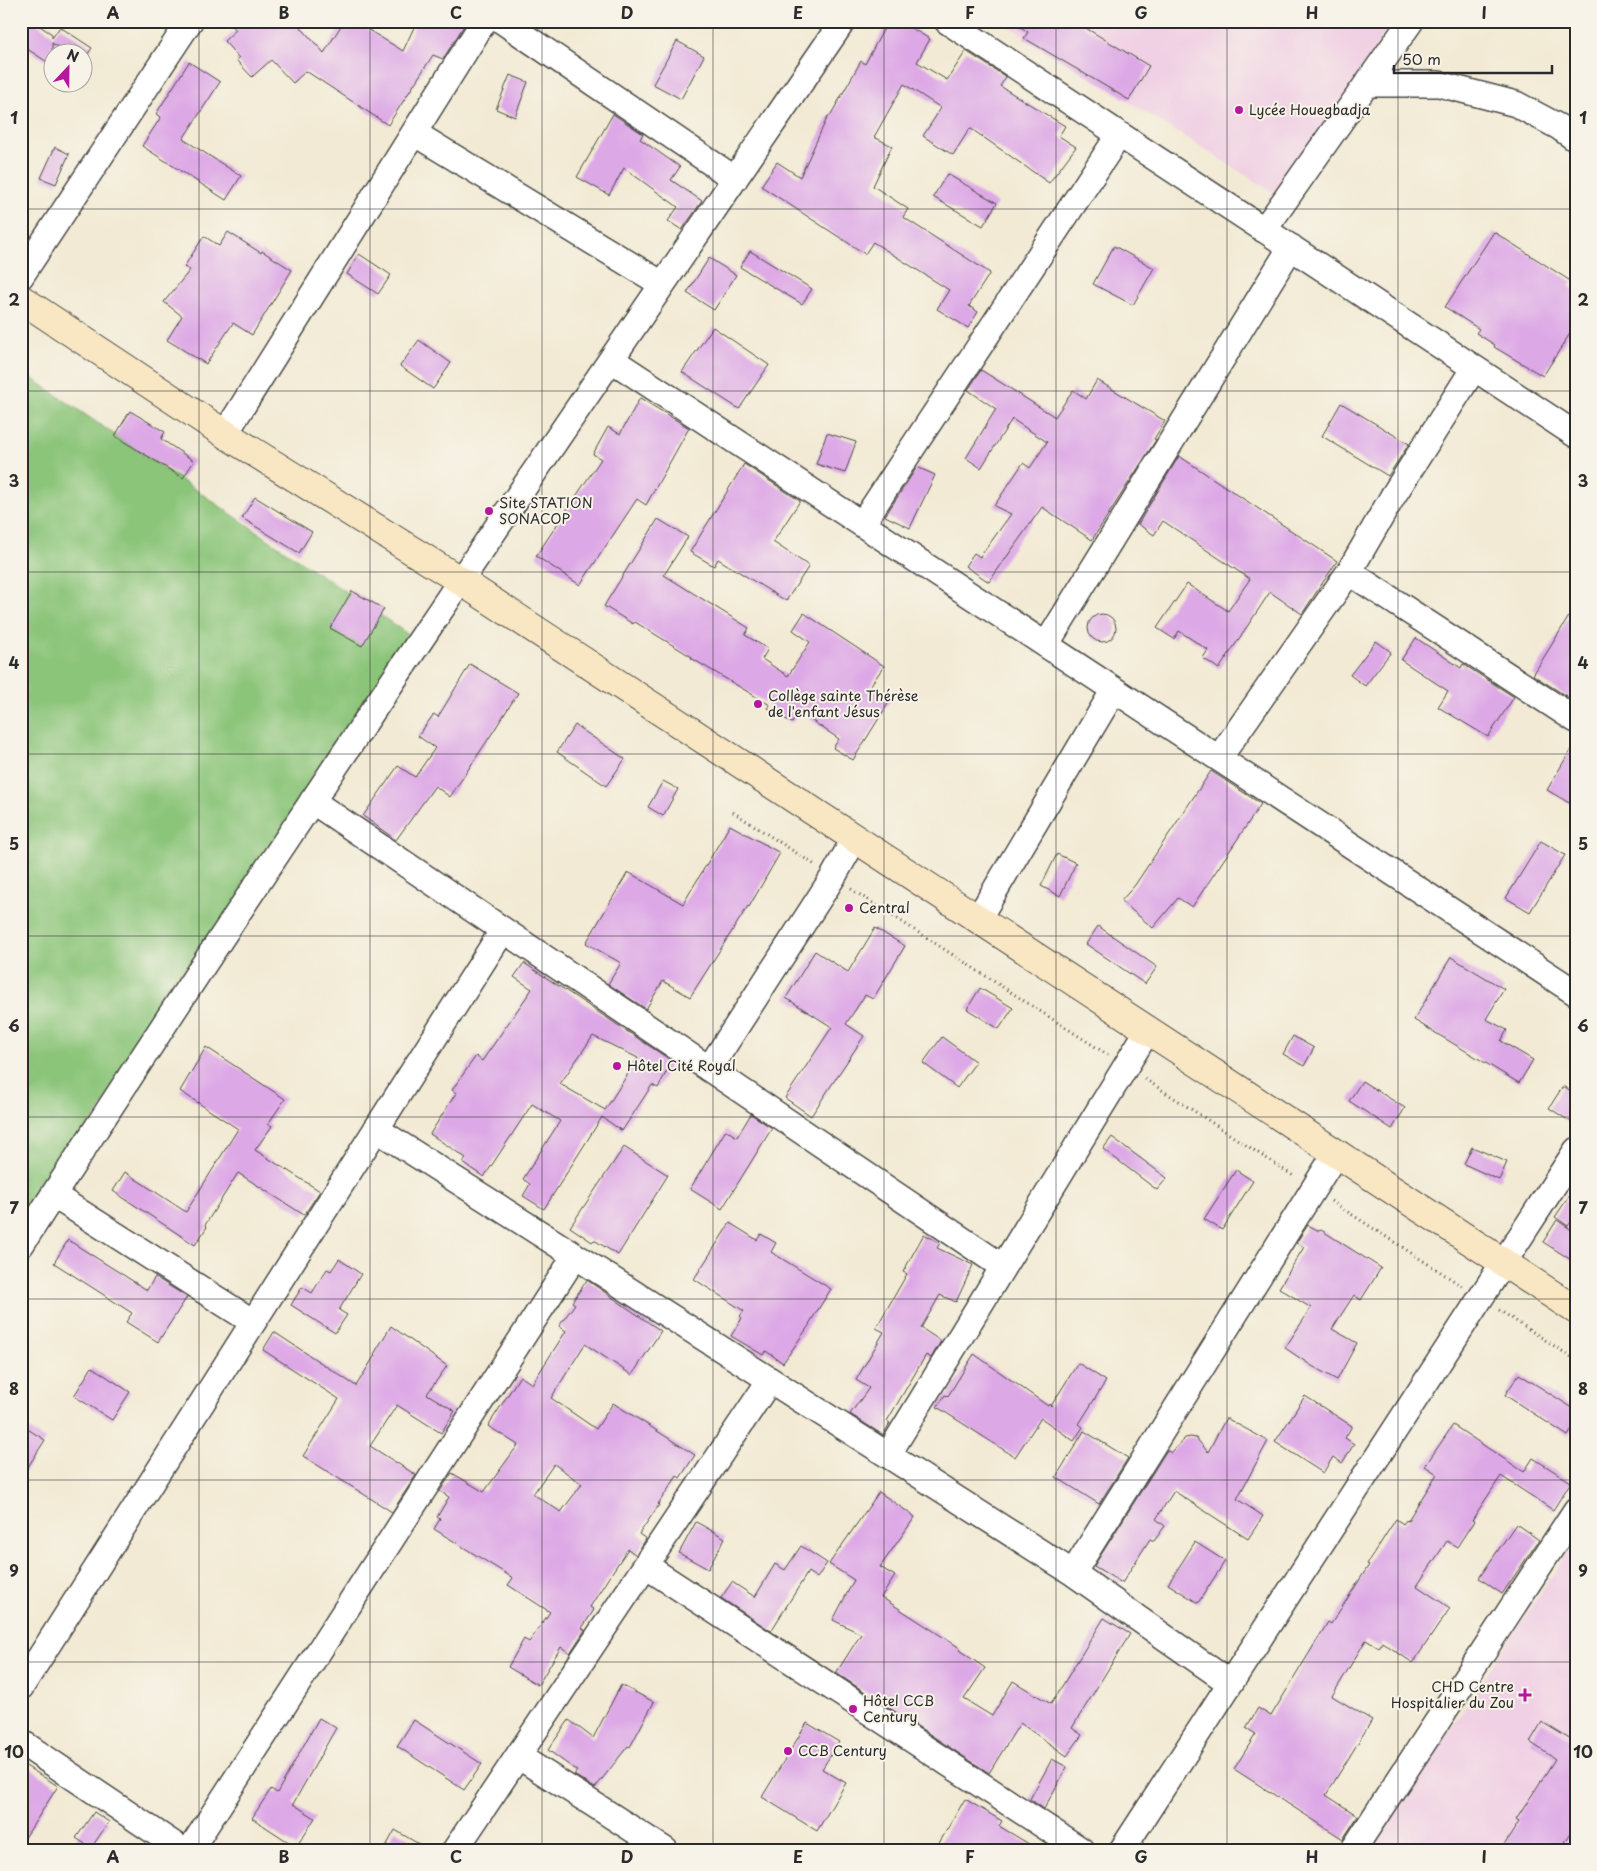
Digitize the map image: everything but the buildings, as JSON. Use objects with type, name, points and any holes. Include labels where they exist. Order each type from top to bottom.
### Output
[{"type":"street","points":[[21,276],[190,21]]},
{"type":"street","points":[[225,434],[484,21]]},
{"type":"street","points":[[502,21],[735,178]]},
{"type":"street","points":[[21,1245],[312,801],[662,284],[843,21]]},
{"type":"street","points":[[947,21],[1576,435]]},
{"type":"street","points":[[1264,230],[1411,21]]},
{"type":"street","points":[[1367,84],[1439,84],[1506,101],[1516,104],[1559,127],[1576,139]]},
{"type":"street","points":[[414,133],[662,284]]},
{"type":"street","points":[[862,524],[1119,135]]},
{"type":"street","points":[[1046,645],[1291,247]]},
{"type":"street","points":[[21,299],[225,434],[461,581],[1576,1310]]},
{"type":"street","points":[[612,360],[1576,993]]},
{"type":"street","points":[[1219,758],[1349,572],[1393,496],[1474,368]]},
{"type":"street","points":[[1349,572],[1576,720]]},
{"type":"street","points":[[978,919],[1114,690]]},
{"type":"street","points":[[312,801],[1003,1267]]},
{"type":"street","points":[[709,1069],[833,877],[855,838]]},
{"type":"street","points":[[21,1687],[503,930]]},
{"type":"street","points":[[888,1455],[1148,1030]]},
{"type":"street","points":[[376,1129],[1074,1573],[1230,1683]]},
{"type":"street","points":[[1122,1850],[1576,1150]]},
{"type":"street","points":[[1074,1573],[1336,1153]]},
{"type":"street","points":[[53,1195],[254,1322]]},
{"type":"street","points":[[190,1850],[575,1256]]},
{"type":"street","points":[[455,1850],[770,1380]]},
{"type":"street","points":[[1353,1850],[1576,1510]]},
{"type":"street","points":[[646,1566],[1081,1850]]},
{"type":"street","points":[[21,1742],[182,1850]]},
{"type":"street","points":[[518,1756],[666,1850]]},
{"type":"path","points":[[733,812],[1576,1360]]},
{"type":"shaded area","name":"Lycée Houegbadja","points":[[1001,21],[1392,21],[1282,198]]},
{"type":"shaded area","name":"CHD Centre Hospitalier du Zou","points":[[1576,1539],[1576,1850],[1371,1850]]},
{"type":"green space","points":[[21,371],[412,637],[21,1229]]},
{"type":"place","name":"Lycée Houegbadja","points":[[1239,110]]},
{"type":"place","name":"Site STATION SONACOP","points":[[489,511]]},
{"type":"place","name":"Collège sainte Thérèse de l'enfant Jésus","points":[[758,704]]},
{"type":"place","name":"Central","points":[[849,908]]},
{"type":"place","name":"Hôtel Cité Royal","points":[[617,1066]]},
{"type":"place","name":"CHD Centre Hospitalier du Zou","points":[[1525,1695]]},
{"type":"place","name":"Hôtel CCB Century","points":[[853,1709]]},
{"type":"place","name":"CCB Century","points":[[788,1751]]}]
